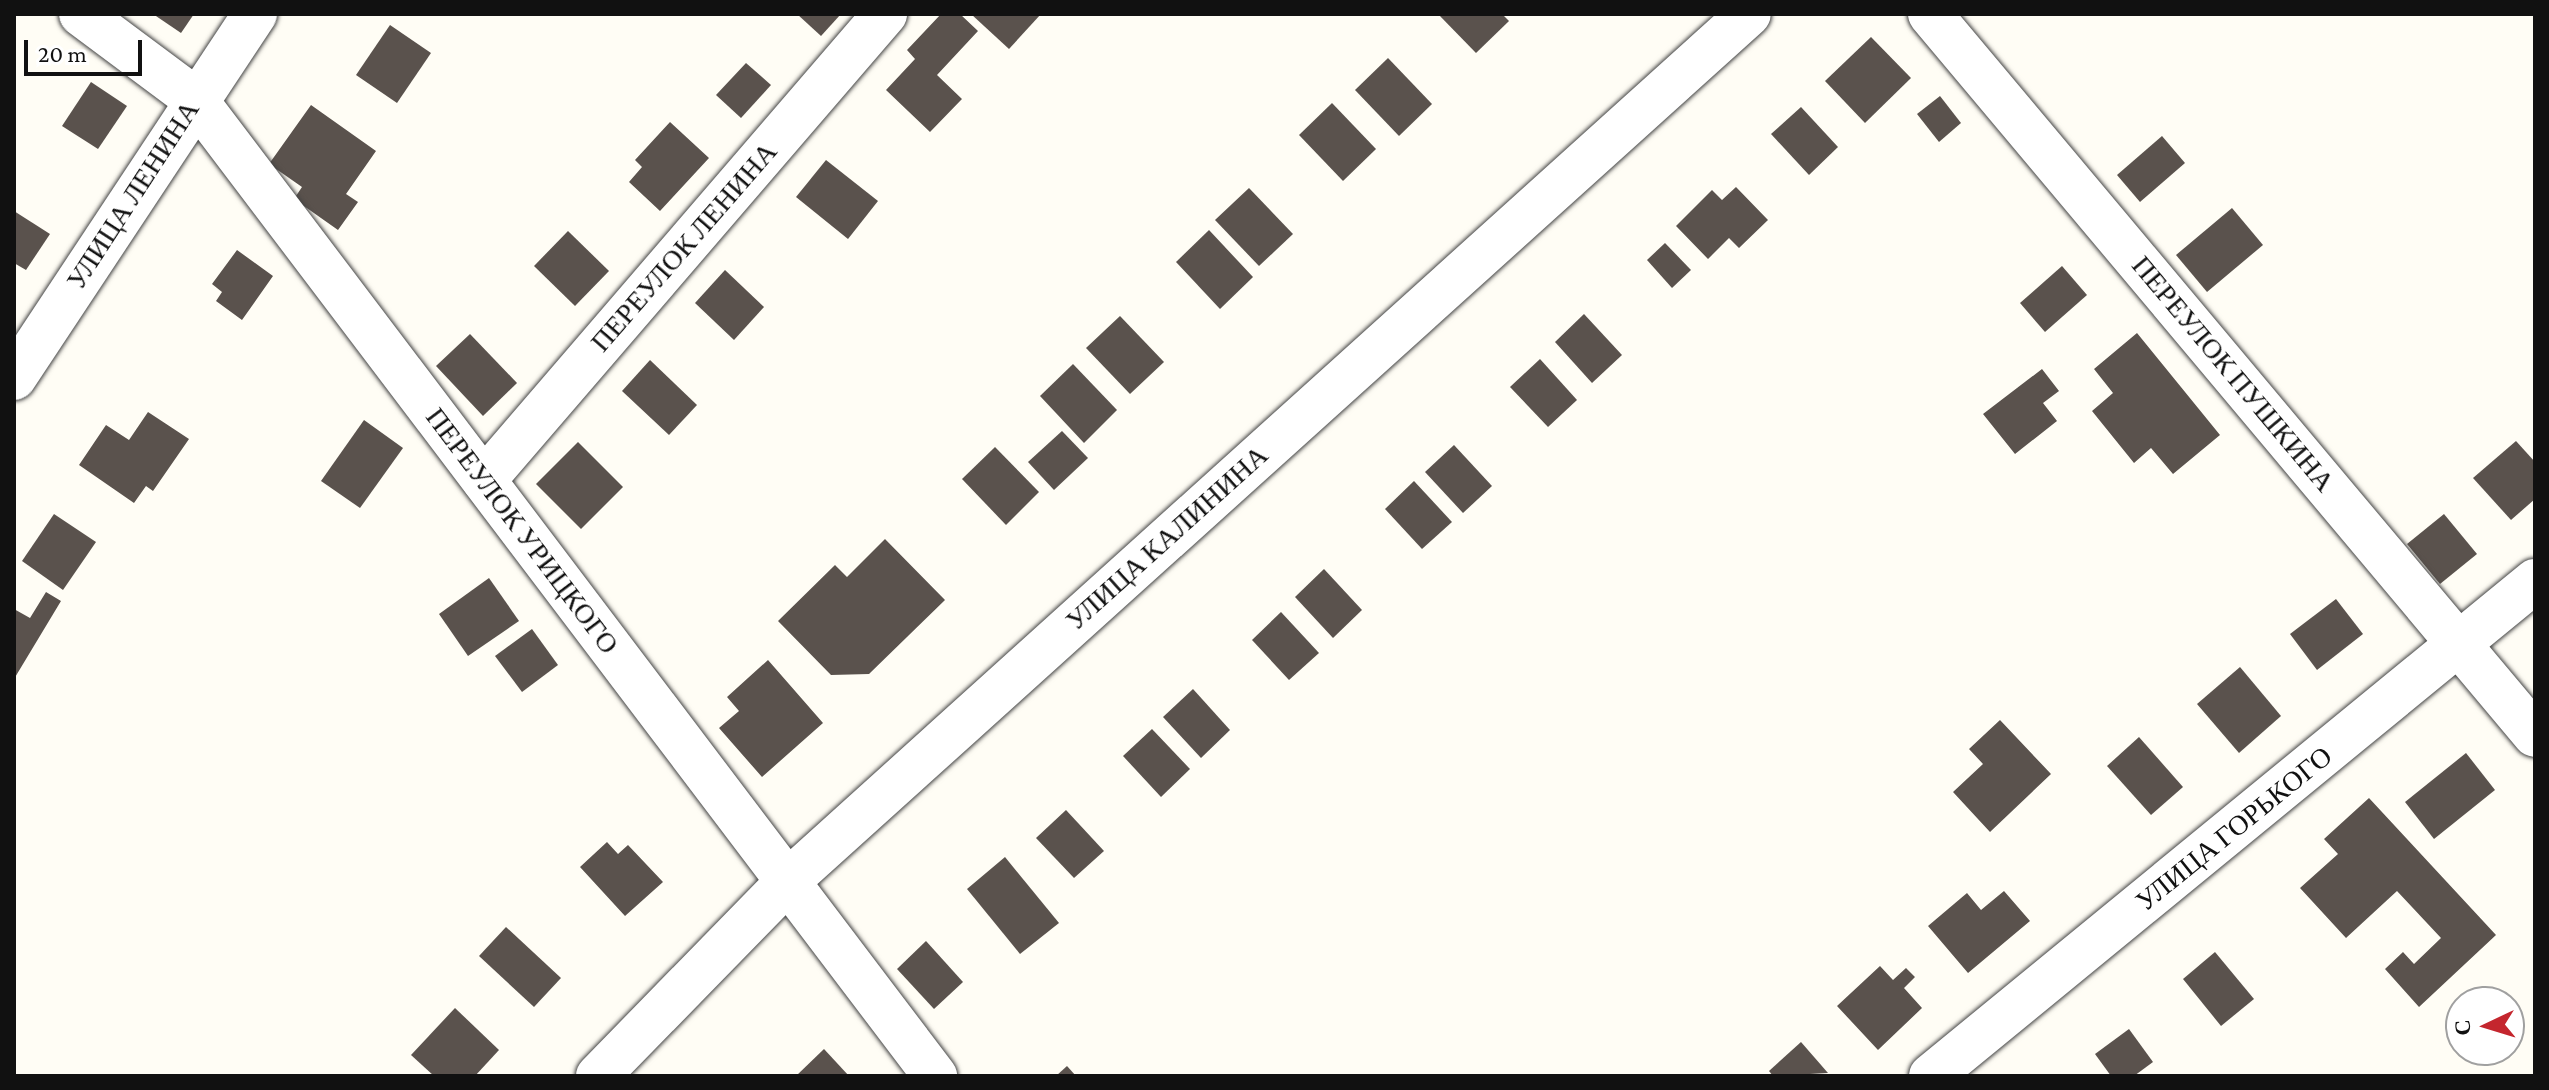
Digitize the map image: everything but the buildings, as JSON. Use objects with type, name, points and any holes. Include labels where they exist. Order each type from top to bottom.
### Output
[{"type":"street","name":"ПЕРЕУЛОК УРИЦКОГО","points":[[81,14],[195,99],[935,1076]]},
{"type":"street","name":"УЛИЦА ЛЕНИНА","points":[[14,378],[195,99],[255,14]]},
{"type":"street","name":"ПЕРЕУЛОК ЛЕНИНА","points":[[484,480],[885,14]]},
{"type":"street","name":"УЛИЦА КАЛИНИНА","points":[[598,1076],[788,881],[1749,14]]},
{"type":"street","name":"ПЕРЕУЛОК ПУШКИНА","points":[[1930,14],[2535,735]]},
{"type":"street","name":"УЛИЦА ГОРЬКОГО","points":[[1931,1076],[2535,581]]}]
